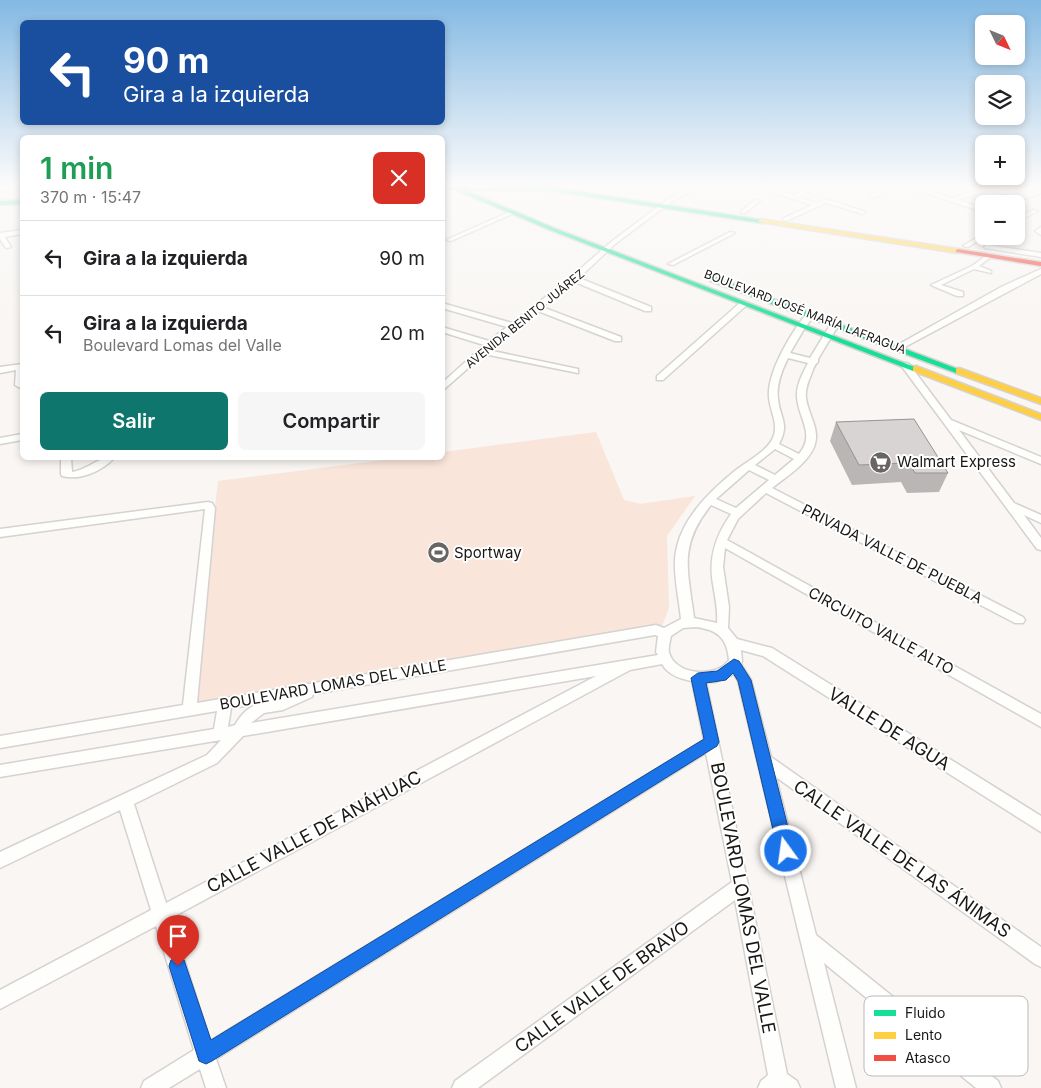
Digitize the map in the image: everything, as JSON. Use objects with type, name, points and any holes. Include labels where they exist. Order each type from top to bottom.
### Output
[{"type":"main road","name":"BOULEVARD JOSÉ MARÍA LAFRAGUA","points":[[577,236],[671,264],[811,314],[1041,401]]},
{"type":"main road","name":"BOULEVARD JOSÉ MARÍA LAFRAGUA","points":[[580,236],[744,303],[1041,417]]},
{"type":"main road","points":[[879,236],[988,252],[1041,264]]},
{"type":"main road","points":[[898,236],[1041,256]]},
{"type":"street","points":[[0,236],[8,246]]},
{"type":"street","points":[[449,240],[459,236]]},
{"type":"street","name":"AVENIDA BENITO JUÁREZ","points":[[445,385],[490,344],[574,279],[625,236]]},
{"type":"street","points":[[671,264],[728,236]]},
{"type":"street","points":[[966,246],[975,240]]},
{"type":"street","points":[[960,294],[935,285],[974,267],[988,252],[1041,256]]},
{"type":"street","points":[[974,267],[989,272]]},
{"type":"street","points":[[898,347],[1006,288],[1041,272]]},
{"type":"street","points":[[956,275],[965,278]]},
{"type":"street","points":[[574,279],[648,308]]},
{"type":"street","points":[[660,378],[744,303]]},
{"type":"street","points":[[445,306],[513,326]]},
{"type":"street","points":[[536,308],[618,339]]},
{"type":"street","points":[[688,622],[683,588],[682,551],[696,517],[709,500],[774,445],[782,428],[773,392],[776,377],[800,325],[811,314]]},
{"type":"street","points":[[721,630],[726,619],[717,566],[721,541],[727,528],[739,513],[764,488],[800,458],[812,439],[811,426],[801,397],[802,383],[827,335],[835,324]]},
{"type":"street","points":[[445,330],[490,344]]},
{"type":"street","points":[[482,351],[575,371]]},
{"type":"street","points":[[787,355],[814,362]]},
{"type":"street","points":[[906,366],[1041,546]]},
{"type":"street","points":[[0,370],[20,367]]},
{"type":"street","points":[[946,421],[1041,461]]},
{"type":"street","points":[[0,441],[20,437]]},
{"type":"street","points":[[774,445],[800,458]]},
{"type":"street","points":[[66,460],[66,474],[70,475],[88,472],[106,460]]},
{"type":"street","points":[[749,466],[775,479]]},
{"type":"street","name":"PRIVADA VALLE DE PUEBLA","points":[[764,488],[1020,620]]},
{"type":"street","points":[[709,500],[739,513]]},
{"type":"street","points":[[0,533],[208,505],[210,510],[189,710]]},
{"type":"street","points":[[1012,505],[1041,519]]},
{"type":"street","points":[[0,540],[210,510]]},
{"type":"street","name":"CIRCUITO VALLE ALTO","points":[[721,541],[1041,721]]},
{"type":"street","points":[[688,622],[705,623],[721,630],[733,643],[736,650],[734,664],[721,676],[698,678],[676,670],[666,659],[662,651],[665,634],[671,628],[688,622]]},
{"type":"street","name":"BOULEVARD LOMAS DEL VALLE","points":[[0,742],[656,630],[665,634]]},
{"type":"street","name":"VALLE DE AGUA","points":[[733,643],[767,652],[1041,825]]},
{"type":"street","name":"BOULEVARD LOMAS DEL VALLE","points":[[0,771],[666,659]]},
{"type":"street","points":[[734,664],[744,680],[846,1088]]},
{"type":"street","name":"CALLE VALLE DE ANÁHUAC","points":[[0,1000],[628,665]]},
{"type":"street","name":"BOULEVARD LOMAS DEL VALLE","points":[[698,678],[741,886],[779,1086]]},
{"type":"street","points":[[0,860],[212,759],[240,730],[246,719],[253,712],[295,700],[314,688]]},
{"type":"street","points":[[220,734],[224,704]]},
{"type":"street","points":[[150,1088],[712,742]]},
{"type":"street","name":"CALLE VALLE DE LAS ÁNIMAS","points":[[763,760],[1041,958]]},
{"type":"street","points":[[125,800],[216,1088]]},
{"type":"street","name":"CALLE VALLE DE BRAVO","points":[[462,1088],[741,886]]},
{"type":"street","points":[[810,941],[877,996]]},
{"type":"street","points":[[975,1076],[990,1088]]},
{"type":"shaded area","name":"Sportway","points":[[596,432],[624,500],[640,504],[695,496],[667,536],[669,608],[662,626],[192,704],[218,481],[383,460],[445,460],[445,452]]},
{"type":"building","points":[[914,419],[948,473],[915,473],[909,463],[859,465],[836,422]]},
{"type":"traffic: fast","points":[[570,236],[916,369]]},
{"type":"traffic: fast","points":[[713,279],[959,371]]},
{"type":"traffic: slow","points":[[858,236],[958,251]]},
{"type":"traffic: slow","points":[[916,369],[1041,417]]},
{"type":"traffic: slow","points":[[959,371],[1041,401]]},
{"type":"traffic: jam","points":[[958,251],[1041,264]]},
{"type":"place","name":"Walmart Express","points":[[881,462]]},
{"type":"place","name":"Sportway","points":[[438,553]]},
{"type":"route","points":[[178,966],[206,1054],[712,742],[698,678],[721,676],[734,664],[744,680],[786,851]]}]
